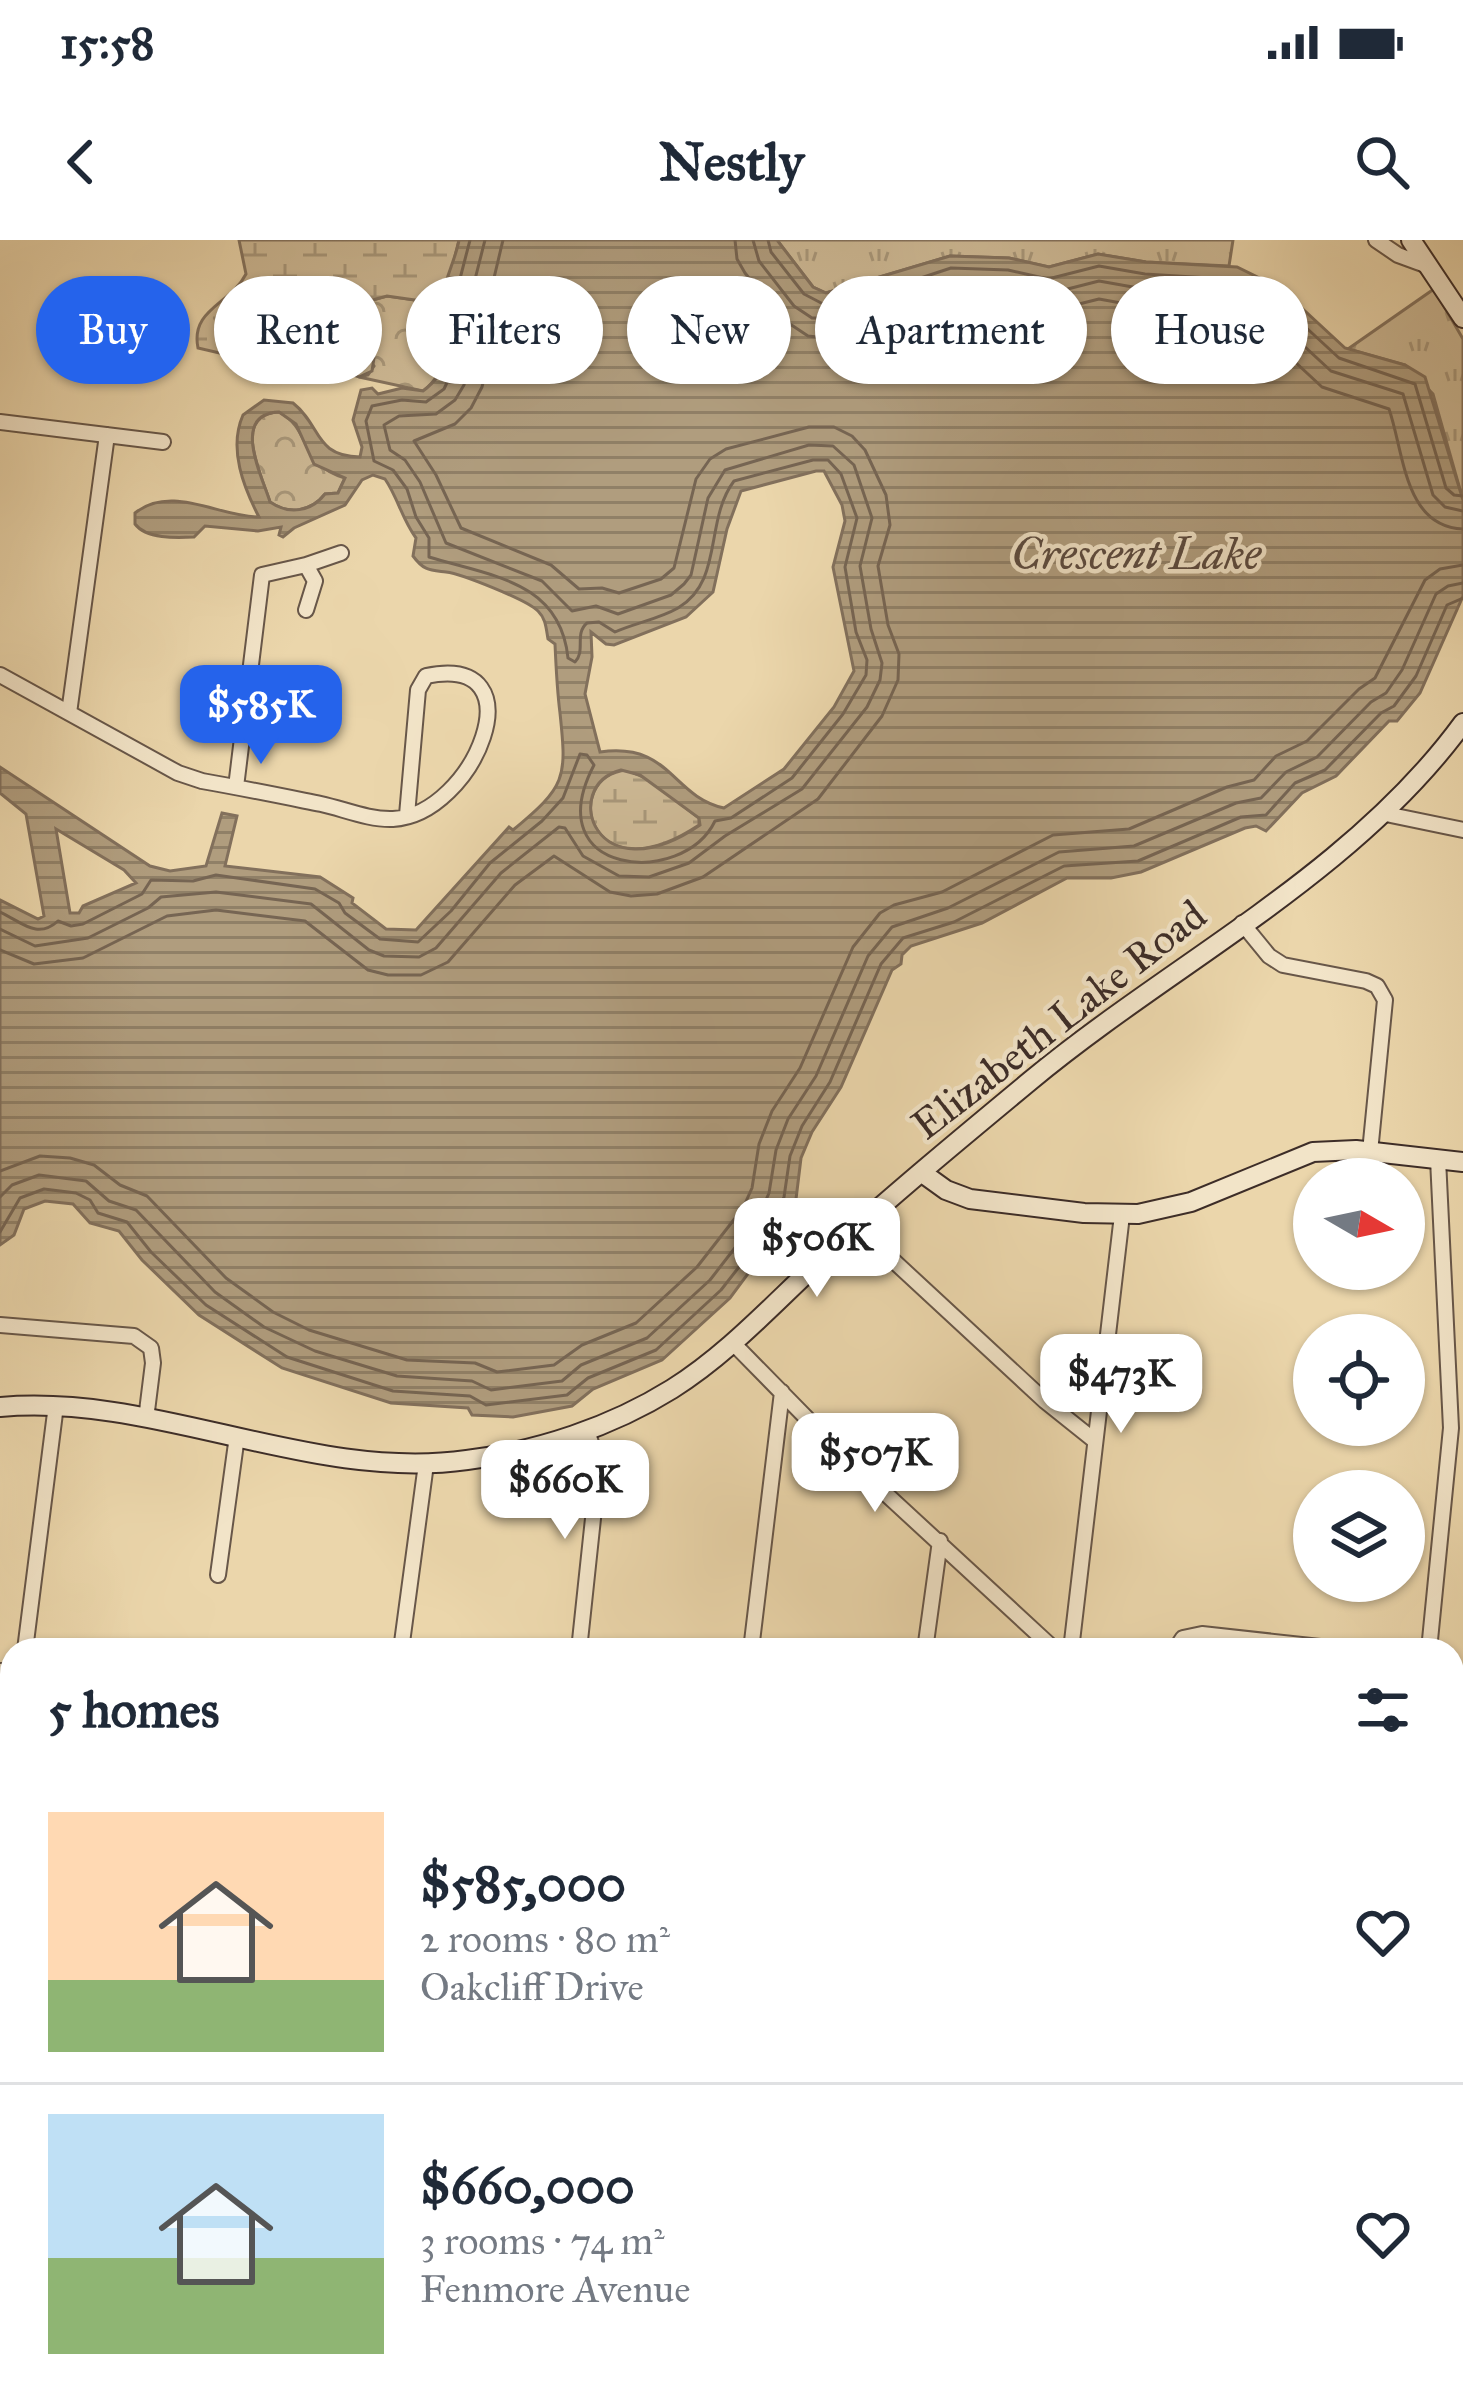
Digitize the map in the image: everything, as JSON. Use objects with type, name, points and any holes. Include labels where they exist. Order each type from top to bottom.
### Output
[{"type":"street","points":[[1376,240],[1428,266]]},
{"type":"street","points":[[1411,240],[1463,318]]},
{"type":"street","points":[[0,422],[163,442]]},
{"type":"street","points":[[70,713],[107,435]]},
{"type":"street","points":[[236,787],[262,575],[341,553]]},
{"type":"street","points":[[306,565],[315,581],[306,610]]},
{"type":"street","points":[[0,675],[178,772],[395,819],[427,810],[454,788],[472,764],[487,707],[485,690],[477,680],[446,673],[425,676],[418,690],[407,815]]},
{"type":"street","name":"Elizabeth Lake Road","points":[[0,1407],[56,1406],[345,1456],[426,1464],[503,1454],[587,1430],[674,1388],[732,1342],[921,1172],[1114,1013],[1243,923],[1381,813],[1429,766],[1463,723]]},
{"type":"street","points":[[1381,813],[1463,830]]},
{"type":"street","points":[[1243,923],[1276,961],[1366,981],[1377,986],[1385,1000],[1370,1152]]},
{"type":"street","points":[[921,1172],[940,1187],[970,1198],[1122,1215],[1185,1204],[1300,1155],[1330,1150],[1463,1162]]},
{"type":"street","points":[[1431,1638],[1457,1462],[1438,1220],[1438,1159]]},
{"type":"street","points":[[1072,1638],[1122,1215]]},
{"type":"street","points":[[857,1228],[1095,1441]]},
{"type":"street","points":[[0,1324],[134,1336],[151,1348],[146,1419]]},
{"type":"street","points":[[732,1342],[1042,1638]]},
{"type":"street","points":[[752,1638],[782,1393]]},
{"type":"street","points":[[27,1638],[56,1406]]},
{"type":"street","points":[[580,1638],[597,1481],[587,1430]]},
{"type":"street","points":[[218,1575],[238,1436]]},
{"type":"street","points":[[403,1638],[426,1464]]},
{"type":"street","points":[[927,1638],[940,1541]]},
{"type":"street","points":[[1184,1638],[1202,1634],[1238,1638]]},
{"type":"green space","points":[[239,240],[459,240],[450,276],[406,276],[406,299],[382,297],[382,276],[246,274]]},
{"type":"green space","points":[[777,240],[1233,240],[1229,266],[1098,254],[1049,267],[1009,258],[950,256],[883,276],[815,276],[813,287]]},
{"type":"green space","points":[[1434,289],[1463,339],[1463,500],[1433,394],[1405,365],[1348,349]]},
{"type":"green space","points":[[382,297],[406,299],[406,384],[431,384],[423,391],[382,382]]},
{"type":"green space","points":[[214,308],[214,352],[198,348],[197,335]]},
{"type":"green space","points":[[279,412],[297,428],[320,464],[345,478],[338,493],[325,494],[299,510],[270,502],[256,463],[253,434],[264,415]]},
{"type":"green space","points":[[627,770],[648,779],[699,818],[699,825],[661,844],[631,849],[610,842],[596,828],[591,810],[594,792],[606,777]]},
{"type":"water","name":"Crescent Lake","points":[[459,240],[777,240],[815,288],[815,384],[1087,384],[1087,276],[883,276],[950,256],[1009,258],[1049,267],[1098,254],[1237,267],[1255,276],[1111,276],[1111,384],[1308,384],[1308,314],[1345,348],[1405,365],[1425,377],[1463,500],[1463,596],[1420,693],[1397,721],[1389,721],[1336,776],[1302,793],[1266,831],[1245,828],[1141,872],[1067,878],[982,923],[911,946],[892,970],[841,1087],[812,1132],[787,1221],[730,1298],[662,1360],[593,1389],[572,1406],[513,1417],[472,1415],[468,1408],[391,1403],[282,1368],[199,1315],[119,1231],[90,1223],[73,1204],[45,1201],[24,1209],[14,1235],[0,1245],[0,900],[38,919],[44,916],[26,814],[0,793],[0,767],[150,866],[170,871],[206,866],[222,813],[237,816],[225,866],[320,877],[353,898],[352,903],[386,929],[416,930],[509,827],[513,830],[544,802],[559,780],[563,753],[555,644],[548,639],[543,617],[532,606],[494,588],[421,565],[413,556],[416,538],[385,479],[373,475],[362,480],[345,505],[283,537],[281,527],[258,531],[205,526],[194,537],[170,537],[154,535],[135,524],[135,513],[164,501],[259,517],[243,481],[237,441],[243,415],[264,400],[293,403],[326,446],[360,457],[362,447],[353,420],[361,390],[372,388],[378,394],[402,388],[423,391],[431,384],[603,384],[603,276],[448,276]],"holes":[[[279,412],[296,424],[314,464],[345,478],[338,493],[325,494],[299,510],[270,502],[256,463],[253,434],[264,415]],[[824,471],[845,521],[833,567],[854,671],[834,707],[784,769],[724,808],[692,793],[642,755],[600,752],[585,694],[591,632],[614,645],[686,617],[713,592],[741,491]],[[621,770],[640,775],[699,818],[700,825],[664,844],[635,849],[613,843],[598,830],[591,813],[592,795],[602,780]],[[56,829],[124,870],[136,883],[83,906],[79,913],[70,913]]]}]
